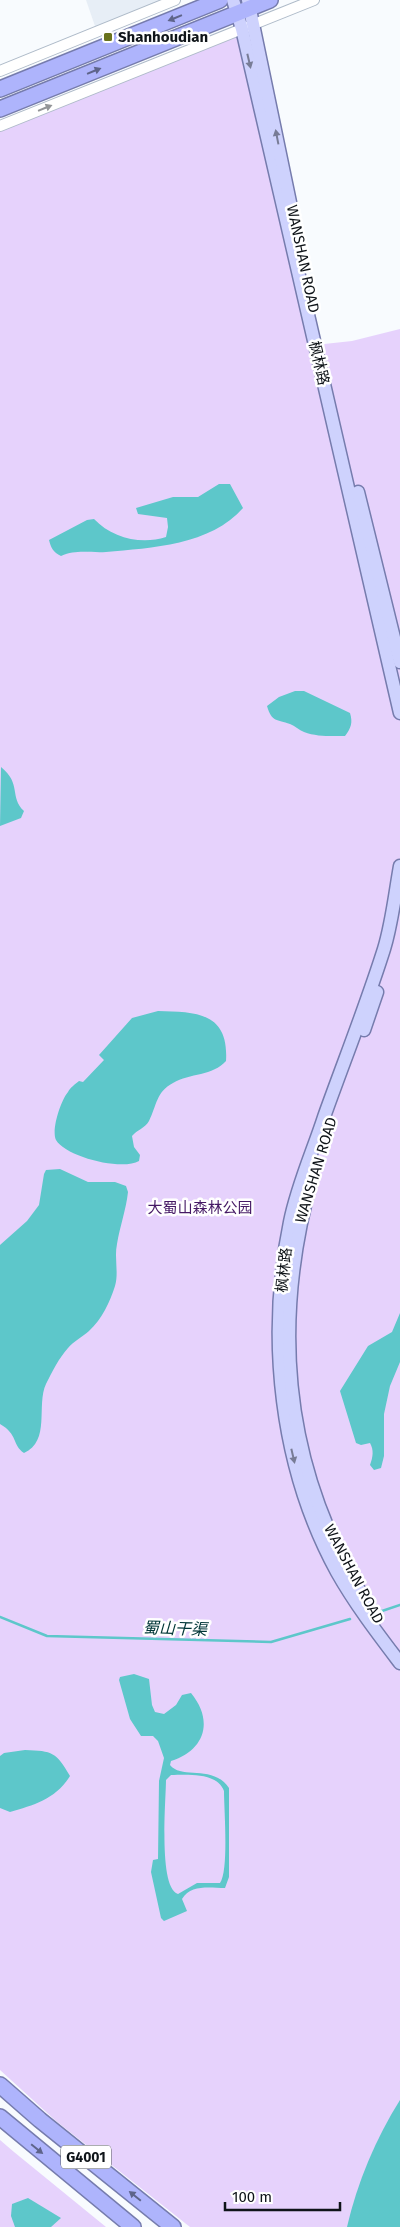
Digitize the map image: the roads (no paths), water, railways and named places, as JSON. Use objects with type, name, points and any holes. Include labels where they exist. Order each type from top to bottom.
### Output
[{"type":"highway","points":[[0,89],[220,0]]},
{"type":"highway","points":[[0,109],[242,5],[270,0]]},
{"type":"highway","name":"G4001","points":[[0,2085],[40,2120],[173,2227]]},
{"type":"highway","name":"G4001","points":[[0,2117],[133,2227]]},
{"type":"main road","name":"WANSHAN ROAD","points":[[242,5],[255,24],[306,278],[400,662]]},
{"type":"main road","name":"枫林路","points":[[242,5],[242,29],[400,713]]},
{"type":"main road","name":"枫林路","points":[[400,866],[384,948],[290,1221],[282,1283],[279,1338],[284,1404],[293,1457],[308,1506],[337,1572],[376,1632],[400,1663]]},
{"type":"main road","name":"WANSHAN ROAD","points":[[400,914],[396,933],[371,1011],[319,1153],[300,1220],[288,1337],[294,1408],[308,1477],[325,1522],[360,1592],[387,1635],[400,1650]]},
{"type":"street","points":[[0,71],[175,0]]},
{"type":"street","points":[[0,126],[314,0]]},
{"type":"water","points":[[219,484],[230,484],[243,508],[230,520],[214,530],[197,537],[142,549],[78,552],[61,556],[54,551],[49,540],[87,520],[94,519],[109,531],[127,538],[147,540],[166,537],[167,518],[138,514],[136,508],[173,497],[198,497]]},
{"type":"water","points":[[295,691],[304,691],[350,713],[351,725],[345,736],[309,734],[273,718],[267,706],[279,697]]},
{"type":"water","points":[[1,767],[11,779],[17,801],[24,811],[21,818],[0,826]]},
{"type":"water","points":[[158,1011],[197,1014],[216,1024],[222,1033],[226,1061],[215,1069],[187,1077],[163,1090],[149,1121],[132,1136],[134,1147],[140,1155],[139,1161],[131,1164],[108,1163],[95,1161],[71,1152],[56,1140],[55,1135],[56,1123],[65,1096],[79,1081],[83,1082],[104,1060],[99,1055],[132,1018]]},
{"type":"water","points":[[60,1169],[88,1182],[115,1182],[126,1186],[128,1192],[116,1249],[116,1281],[111,1298],[98,1321],[68,1348],[53,1370],[43,1393],[40,1431],[37,1440],[24,1453],[20,1450],[10,1432],[0,1424],[0,1245],[27,1221],[39,1205],[46,1170]]},
{"type":"water","points":[[400,1313],[400,1362],[390,1386],[384,1414],[384,1456],[381,1468],[374,1470],[370,1465],[373,1454],[370,1443],[361,1445],[356,1443],[340,1391],[368,1346],[392,1332]]},
{"type":"water","points":[[134,1674],[149,1679],[152,1705],[155,1712],[164,1714],[176,1705],[182,1695],[191,1693],[202,1714],[204,1724],[202,1733],[192,1750],[171,1761],[170,1765],[182,1772],[215,1776],[229,1788],[229,1877],[225,1888],[201,1888],[190,1891],[182,1899],[187,1911],[164,1921],[161,1918],[151,1872],[153,1860],[158,1859],[159,1781],[164,1758],[158,1741],[153,1736],[141,1736],[130,1719],[119,1680],[120,1677]],"holes":[[[171,1775],[193,1775],[215,1780],[224,1791],[224,1866],[220,1883],[197,1883],[178,1894],[172,1888],[165,1861],[166,1780]]]},
{"type":"water","points":[[25,1750],[53,1754],[70,1776],[51,1796],[36,1804],[10,1812],[0,1808],[0,1756],[4,1753]]},
{"type":"water","points":[[400,2100],[400,2227],[347,2227],[368,2161]]},
{"type":"water","points":[[28,2198],[61,2218],[51,2227],[15,2227],[11,2216],[12,2204]]},
{"type":"waterway","name":"蜀山干渠","points":[[379,1612],[400,1605]]},
{"type":"waterway","name":"蜀山干渠","points":[[0,1617],[47,1636],[271,1642],[350,1619]]},
{"type":"place","name":"Shanhoudian","points":[[108,37]]},
{"type":"park label","name":"大蜀山森林公园","points":[[200,1208]]}]
